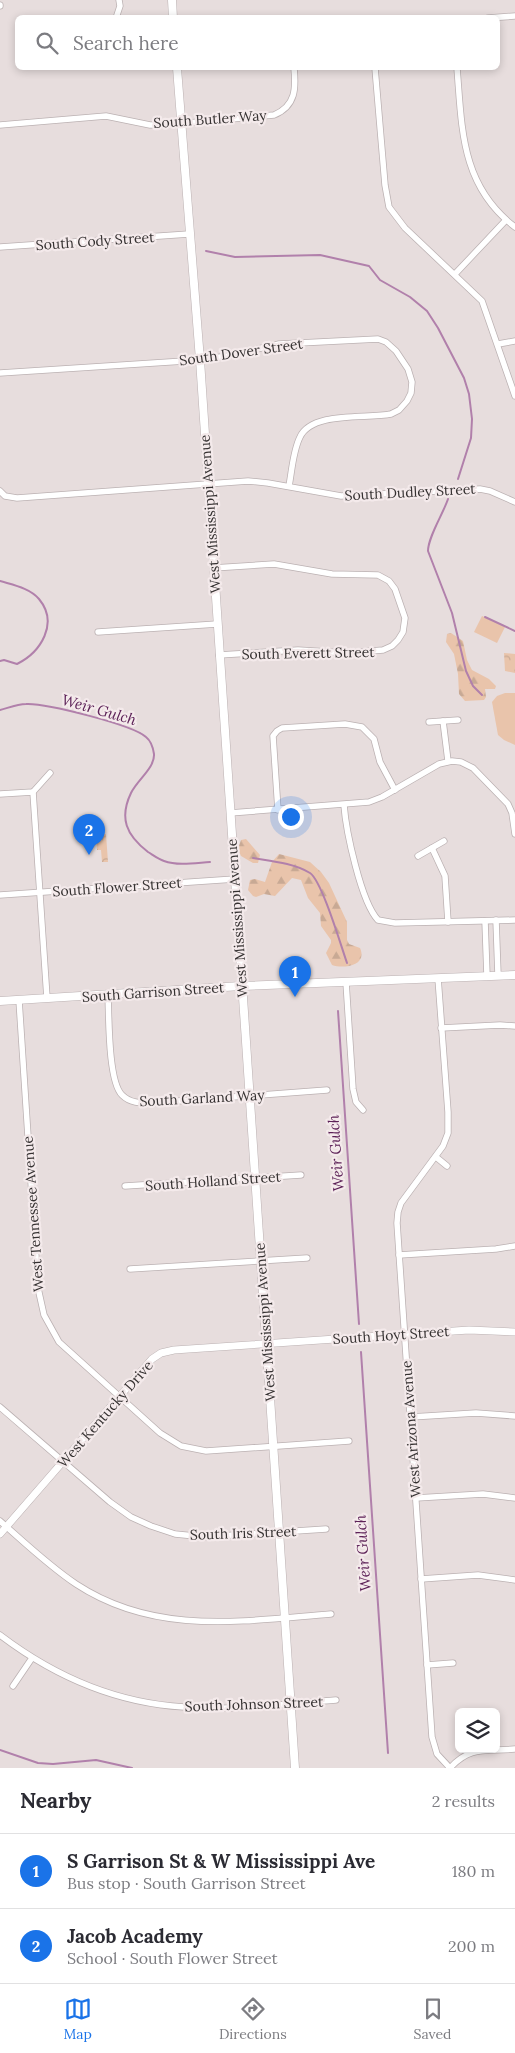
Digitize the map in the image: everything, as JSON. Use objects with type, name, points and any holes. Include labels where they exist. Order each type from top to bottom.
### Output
[{"type":"main road","points":[[172,0],[173,15]]},
{"type":"main road","name":"West Mississippi Avenue","points":[[177,70],[200,360],[295,1768]]},
{"type":"main road","name":"South Garrison Street","points":[[0,1001],[241,986],[515,974]]},
{"type":"street","points":[[117,15],[120,6],[119,0]]},
{"type":"street","points":[[500,17],[515,16]]},
{"type":"street","name":"South Butler Way","points":[[0,125],[106,116],[150,125],[263,116],[280,112],[288,106],[295,88],[294,70]]},
{"type":"street","points":[[376,70],[385,185],[390,207],[404,228],[482,300],[515,396]]},
{"type":"street","points":[[457,70],[465,152],[472,173],[483,192],[506,220],[515,227]]},
{"type":"street","points":[[0,116],[0,125]]},
{"type":"street","points":[[455,274],[506,220]]},
{"type":"street","name":"South Cody Street","points":[[0,248],[190,234]]},
{"type":"street","name":"South Dover Street","points":[[0,373],[200,360],[279,344],[373,338],[384,340],[408,369],[412,382],[411,393],[405,405],[396,412],[386,415],[323,420],[308,426],[298,440],[289,486]]},
{"type":"street","points":[[498,344],[515,341]]},
{"type":"street","name":"South Dudley Street","points":[[0,491],[5,496],[17,498],[253,481],[341,496],[480,488],[515,502]]},
{"type":"street","name":"South Everett Street","points":[[213,568],[274,564],[326,574],[378,574],[394,587],[405,618],[403,632],[398,640],[392,646],[383,650],[347,653],[289,651],[219,655]]},
{"type":"street","points":[[98,632],[217,624]]},
{"type":"street","points":[[429,722],[458,720]]},
{"type":"street","points":[[443,721],[448,761]]},
{"type":"street","points":[[278,810],[274,736],[277,730],[282,728],[345,724],[362,727],[374,739],[380,762],[395,790]]},
{"type":"street","points":[[230,813],[344,805],[372,801],[395,790],[435,766],[448,761],[458,761],[469,765],[504,800],[511,810],[515,834]]},
{"type":"street","points":[[0,794],[33,792],[50,773]]},
{"type":"street","points":[[33,792],[47,998]]},
{"type":"street","points":[[344,805],[354,860],[376,918],[392,923],[515,920]]},
{"type":"street","points":[[418,856],[444,841]]},
{"type":"street","points":[[432,848],[446,879],[448,922]]},
{"type":"street","name":"South Flower Street","points":[[0,895],[235,879]]},
{"type":"street","points":[[496,920],[498,975]]},
{"type":"street","points":[[486,921],[487,976]]},
{"type":"street","name":"West Arizona Avenue","points":[[438,978],[448,1127],[446,1139],[436,1158],[399,1207],[397,1223],[434,1747],[438,1756],[450,1768]]},
{"type":"street","points":[[346,982],[353,1089],[356,1102],[363,1110]]},
{"type":"street","name":"South Garland Way","points":[[108,995],[113,1079],[125,1098],[135,1102],[146,1103],[327,1090]]},
{"type":"street","name":"West Tennessee Avenue","points":[[19,1000],[41,1304],[48,1325],[59,1342],[167,1438],[186,1448],[206,1451],[350,1441]]},
{"type":"street","points":[[441,1028],[515,1026]]},
{"type":"street","points":[[436,1158],[447,1166]]},
{"type":"street","name":"South Holland Street","points":[[125,1186],[300,1175]]},
{"type":"street","points":[[399,1255],[515,1246]]},
{"type":"street","points":[[130,1269],[307,1258]]},
{"type":"street","name":"South Hoyt Street","points":[[266,1344],[476,1329],[515,1332]]},
{"type":"street","name":"West Kentucky Drive","points":[[0,1534],[152,1359],[161,1353],[174,1350],[266,1344]]},
{"type":"street","name":"South Iris Street","points":[[0,1407],[120,1510],[142,1522],[163,1530],[185,1535],[204,1536],[326,1529]]},
{"type":"street","points":[[411,1417],[476,1413],[515,1416]]},
{"type":"street","points":[[416,1498],[480,1494],[515,1498]]},
{"type":"street","points":[[0,1521],[78,1585],[106,1601],[128,1609],[164,1619],[194,1622],[331,1614]]},
{"type":"street","points":[[421,1579],[478,1575],[515,1580]]},
{"type":"street","name":"South Johnson Street","points":[[0,1635],[32,1658],[64,1676],[102,1691],[165,1706],[215,1708],[336,1700]]},
{"type":"street","points":[[13,1686],[32,1658]]},
{"type":"street","points":[[427,1665],[453,1662]]},
{"type":"street","points":[[450,1768],[459,1758],[469,1752],[515,1748]]},
{"type":"green space","points":[[482,616],[505,627],[497,643],[474,632]]},
{"type":"green space","points":[[451,633],[463,641],[467,660],[472,670],[489,679],[496,686],[495,689],[485,689],[486,697],[484,700],[465,701],[459,694],[454,654],[446,642],[447,634]]},
{"type":"green space","points":[[504,653],[515,654],[515,673],[505,671]]},
{"type":"green space","points":[[505,693],[515,693],[515,745],[498,735],[492,702],[497,696]]},
{"type":"green space","points":[[106,834],[108,862],[102,862],[101,850],[97,850],[96,835]]},
{"type":"green space","points":[[246,839],[260,855],[258,863],[253,863],[241,856],[238,849],[241,840]]},
{"type":"green space","points":[[279,854],[310,862],[321,872],[329,883],[347,922],[347,940],[349,944],[360,948],[362,954],[358,962],[342,967],[332,965],[326,953],[331,940],[321,926],[320,913],[308,898],[301,880],[292,878],[275,896],[264,894],[256,897],[248,890],[250,880],[255,879],[265,882],[272,862]]},
{"type":"waterway","points":[[206,251],[235,257],[320,255],[369,266],[380,280],[410,297],[427,311],[464,378],[469,394],[472,419],[471,438],[458,479]]},
{"type":"waterway","points":[[448,499],[433,532],[428,551],[452,613],[466,671],[473,686],[482,695]]},
{"type":"waterway","name":"Weir Gulch","points":[[0,581],[21,587],[35,595],[45,608],[47,618],[47,627],[40,644],[26,659],[17,664],[4,660],[0,661]]},
{"type":"waterway","points":[[485,617],[515,631]]},
{"type":"waterway","name":"Weir Gulch","points":[[0,710],[23,704],[51,707],[108,721],[138,732],[146,737],[152,747],[154,759],[149,769],[134,788],[127,802],[125,818],[130,832],[140,846],[169,863],[210,862]]},
{"type":"waterway","name":"Weir Gulch","points":[[253,858],[290,865],[310,873],[315,878],[336,929],[347,963]]},
{"type":"waterway","name":"Weir Gulch","points":[[338,1011],[359,1324]]},
{"type":"waterway","name":"Weir Gulch","points":[[361,1352],[388,1753]]},
{"type":"waterway","points":[[0,1750],[38,1763],[53,1764],[96,1760],[132,1768]]},
{"type":"place","name":"Jacob Academy","points":[[89,855]]},
{"type":"place","name":"S Garrison St & W Mississippi Ave","points":[[295,997]]}]
